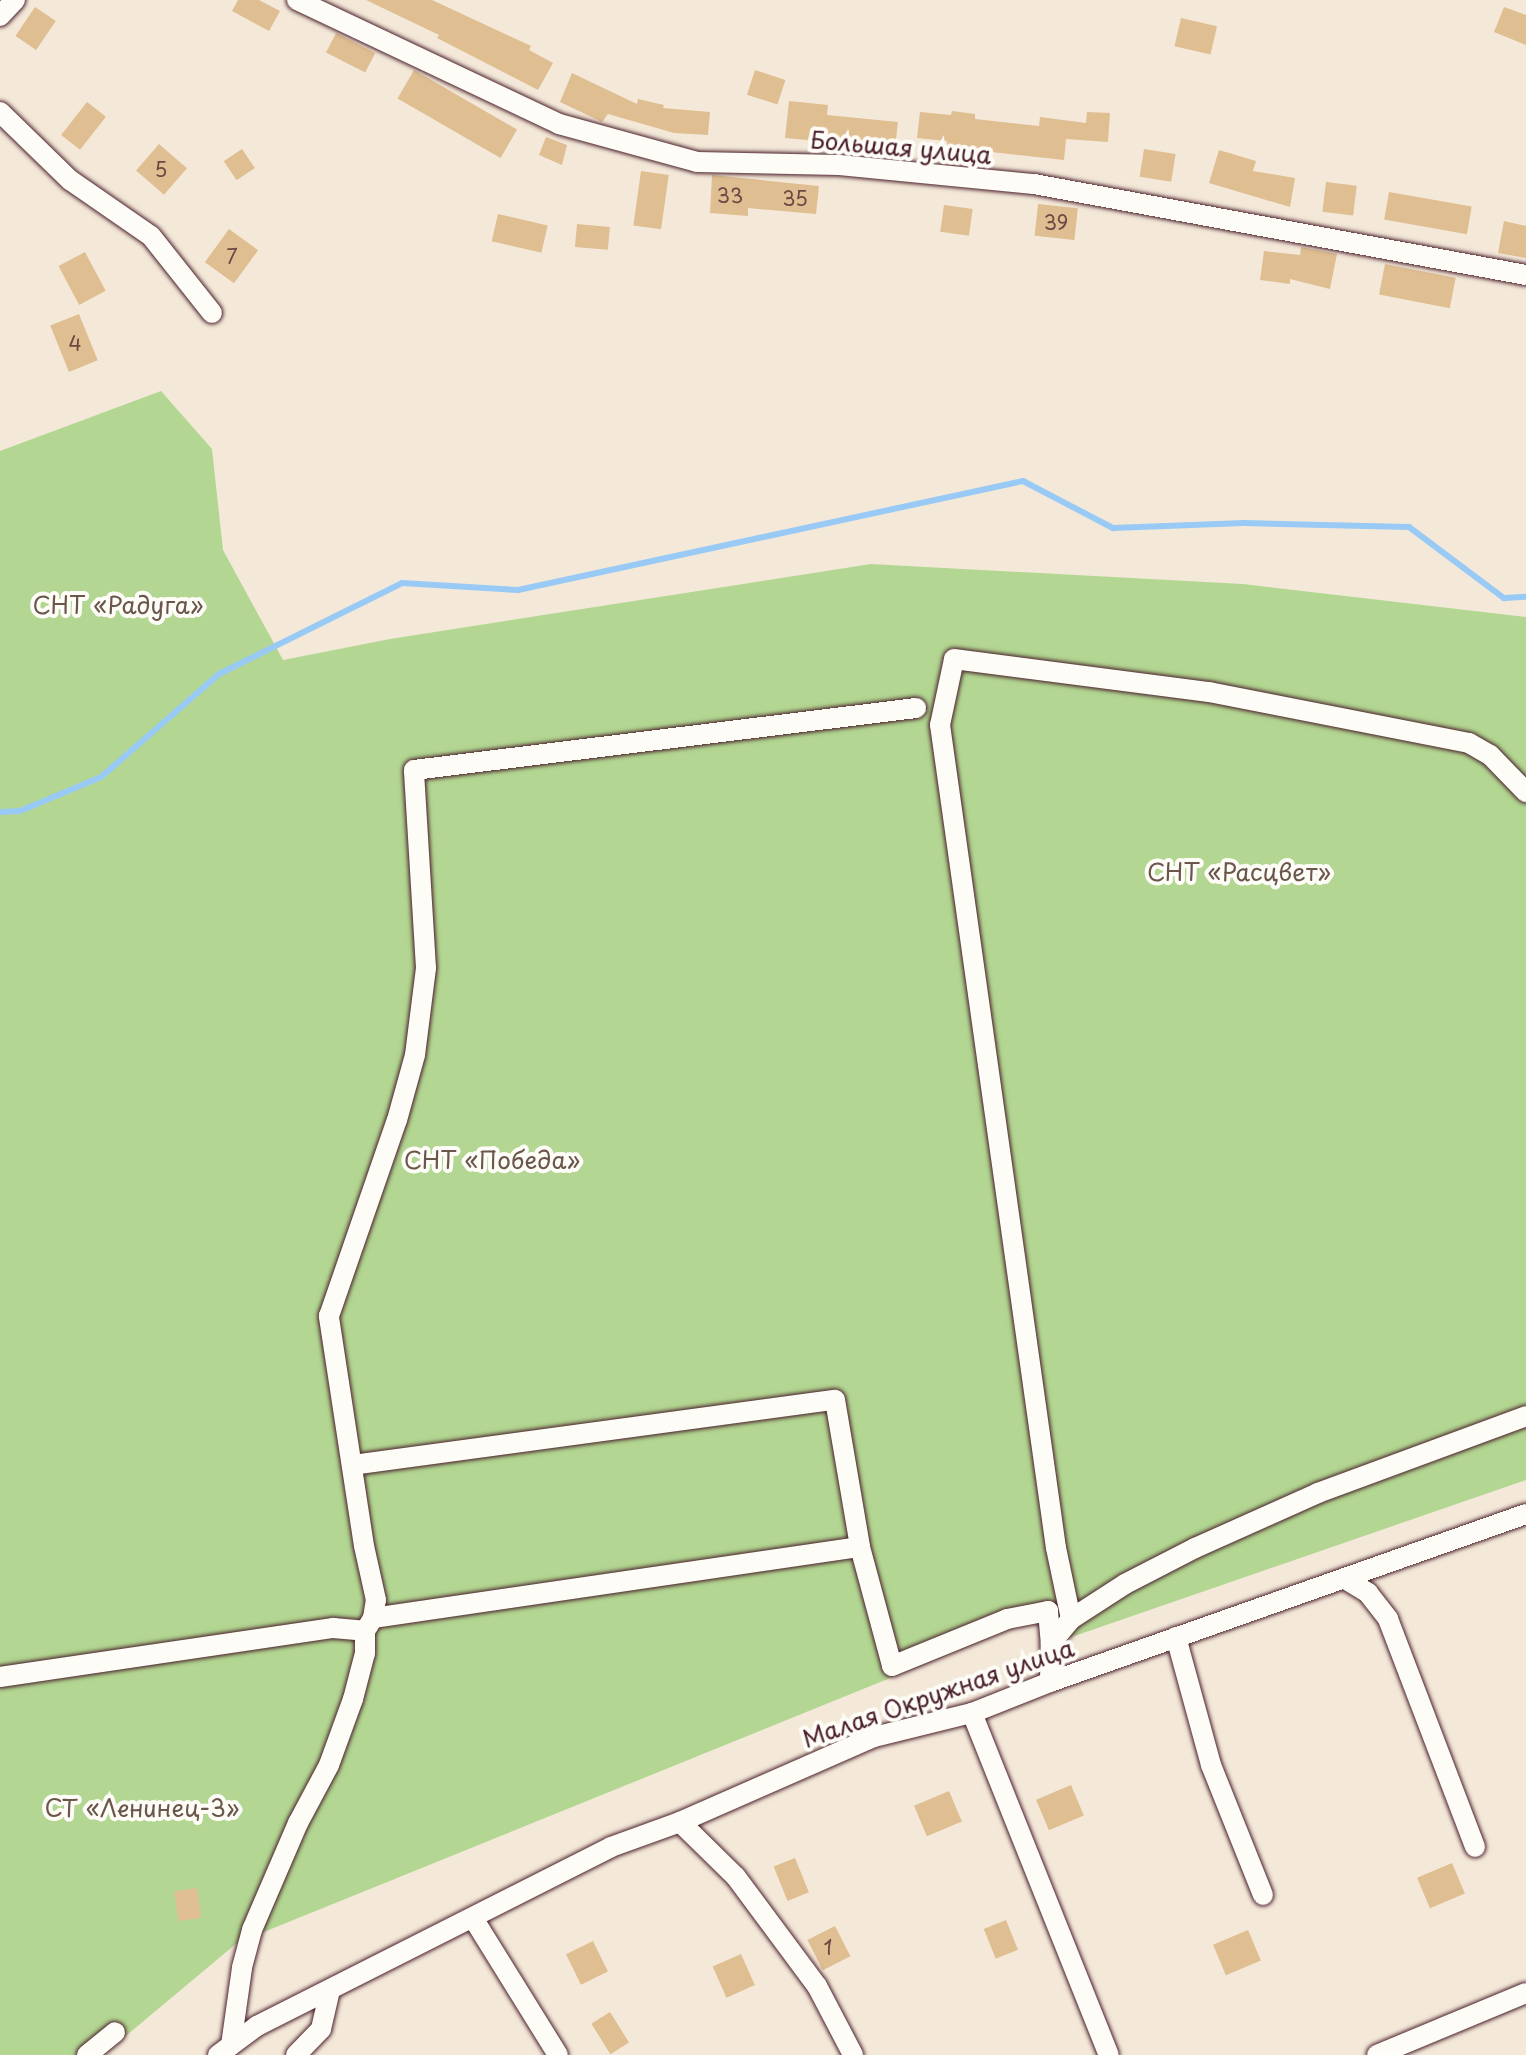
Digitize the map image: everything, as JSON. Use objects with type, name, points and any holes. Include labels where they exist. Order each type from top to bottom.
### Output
[{"type":"street","name":"Большая улица","points":[[297,0],[559,124],[697,162],[839,165],[1034,184],[1526,275]]},
{"type":"street","points":[[0,112],[70,180],[151,236],[212,313]]},
{"type":"street","points":[[1071,1619],[1056,1548],[940,725],[954,659],[1209,692],[1469,743],[1490,755],[1526,792]]},
{"type":"street","points":[[225,2050],[252,1930],[334,1752],[353,1699],[376,1600],[329,1316],[397,1120],[415,1055],[426,968],[414,770],[916,708]]},
{"type":"street","points":[[352,1465],[835,1400],[860,1547],[892,1666],[1007,1619],[1048,1611],[1050,1682]]},
{"type":"street","points":[[1051,1643],[1071,1619],[1125,1584],[1195,1548],[1318,1493],[1526,1416]]},
{"type":"street","name":"Малая Окружная улица","points":[[225,2050],[257,2026],[611,1847],[680,1822],[874,1737],[972,1713],[1050,1682],[1526,1514]]},
{"type":"street","points":[[0,1677],[369,1624],[860,1547]]},
{"type":"street","points":[[1345,1579],[1368,1593],[1388,1619],[1475,1847]]},
{"type":"street","points":[[1176,1637],[1211,1765],[1263,1895]]},
{"type":"street","points":[[972,1713],[1109,2055]]},
{"type":"street","points":[[680,1822],[703,1841],[753,1900],[817,1986],[853,2055]]},
{"type":"street","points":[[473,1918],[558,2055]]},
{"type":"street","points":[[296,2055],[321,2029],[330,1990]]},
{"type":"street","points":[[1377,2055],[1526,1993]]},
{"type":"street","points":[[87,2055],[115,2032]]},
{"type":"green space","points":[[161,391],[212,449],[223,550],[283,660],[390,639],[871,564],[1243,584],[1526,617],[1526,1480],[1060,1641],[1055,1619],[1016,1627],[237,1943],[103,2055],[0,2055],[0,451]]},
{"type":"building","points":[[238,0],[259,0],[280,11],[269,31],[232,11]]},
{"type":"building","points":[[366,0],[432,0],[531,46],[529,50],[553,63],[538,90],[437,38],[439,35]]},
{"type":"building","points":[[35,7],[56,21],[36,50],[15,36]]},
{"type":"building","points":[[1504,7],[1526,15],[1526,45],[1494,32]]},
{"type":"building","points":[[1181,18],[1217,26],[1211,55],[1174,46]]},
{"type":"building","points":[[336,33],[375,53],[365,73],[326,53]]},
{"type":"building","points":[[414,70],[517,129],[501,158],[398,99]]},
{"type":"building","points":[[755,70],[785,80],[777,105],[747,95]]},
{"type":"building","points":[[572,73],[637,104],[638,99],[664,105],[663,108],[710,112],[708,135],[674,133],[608,114],[602,122],[560,102]]},
{"type":"building","points":[[789,101],[828,105],[827,115],[898,122],[895,148],[785,138]]},
{"type":"building","points":[[87,102],[106,117],[80,150],[61,135]]},
{"type":"building","points":[[952,111],[975,114],[975,119],[1039,126],[1040,117],[1086,123],[1087,112],[1110,113],[1108,142],[1066,139],[1064,160],[947,147],[947,141],[917,138],[920,112],[951,115]]},
{"type":"building","points":[[546,137],[567,145],[562,165],[539,155]]},
{"type":"building","points":[[159,144],[187,168],[164,195],[136,170]]},
{"type":"building","points":[[242,149],[255,168],[237,180],[224,161]]},
{"type":"building","points":[[1144,149],[1176,154],[1171,182],[1140,177]]},
{"type":"building","points":[[1219,150],[1256,161],[1253,171],[1295,178],[1290,207],[1209,183]]},
{"type":"building","points":[[641,171],[669,175],[661,229],[633,225]]},
{"type":"building","points":[[712,175],[819,186],[816,214],[748,208],[748,216],[710,213]]},
{"type":"building","points":[[1326,182],[1357,186],[1353,216],[1322,212]]},
{"type":"building","points":[[1389,192],[1472,207],[1467,234],[1384,220]]},
{"type":"building","points":[[1038,204],[1078,208],[1074,240],[1035,236]]},
{"type":"building","points":[[944,205],[973,209],[969,236],[940,232]]},
{"type":"building","points":[[498,214],[548,225],[541,253],[492,241]]},
{"type":"building","points":[[1504,221],[1526,226],[1526,258],[1498,253]]},
{"type":"building","points":[[577,224],[610,227],[608,250],[575,247]]},
{"type":"building","points":[[229,229],[258,250],[234,283],[205,262]]},
{"type":"building","points":[[1301,247],[1337,254],[1330,289],[1290,279],[1290,284],[1260,280],[1264,251],[1300,255]]},
{"type":"building","points":[[85,252],[106,291],[79,305],[59,266]]},
{"type":"building","points":[[1385,264],[1456,278],[1450,308],[1379,294]]},
{"type":"building","points":[[79,314],[98,360],[69,372],[50,326]]},
{"type":"building","points":[[1071,1785],[1084,1815],[1049,1830],[1036,1800]]},
{"type":"building","points":[[949,1791],[962,1821],[927,1836],[914,1806]]},
{"type":"building","points":[[795,1858],[809,1892],[788,1901],[774,1867]]},
{"type":"building","points":[[1452,1863],[1465,1893],[1430,1908],[1417,1878]]},
{"type":"building","points":[[197,1888],[201,1918],[178,1921],[174,1891]]},
{"type":"building","points":[[1006,1920],[1018,1950],[996,1959],[984,1929]]},
{"type":"building","points":[[835,1926],[850,1956],[823,1970],[807,1940]]},
{"type":"building","points":[[1248,1930],[1261,1960],[1226,1975],[1213,1945]]},
{"type":"building","points":[[593,1941],[608,1972],[581,1985],[566,1954]]},
{"type":"building","points":[[741,1954],[755,1985],[727,1998],[713,1967]]},
{"type":"building","points":[[610,2012],[629,2043],[610,2054],[591,2024]]},
{"type":"waterway","points":[[0,812],[20,811],[101,777],[219,674],[402,583],[518,590],[1023,481],[1113,528],[1244,523],[1409,527],[1504,598],[1526,597]]},
{"type":"park label","name":"СНТ «Радуга»","points":[[118,605]]},
{"type":"park label","name":"СНТ «Расцвет»","points":[[1239,872]]},
{"type":"park label","name":"СНТ «Победа»","points":[[492,1160]]},
{"type":"park label","name":"СТ «Ленинец-3»","points":[[142,1808]]}]
